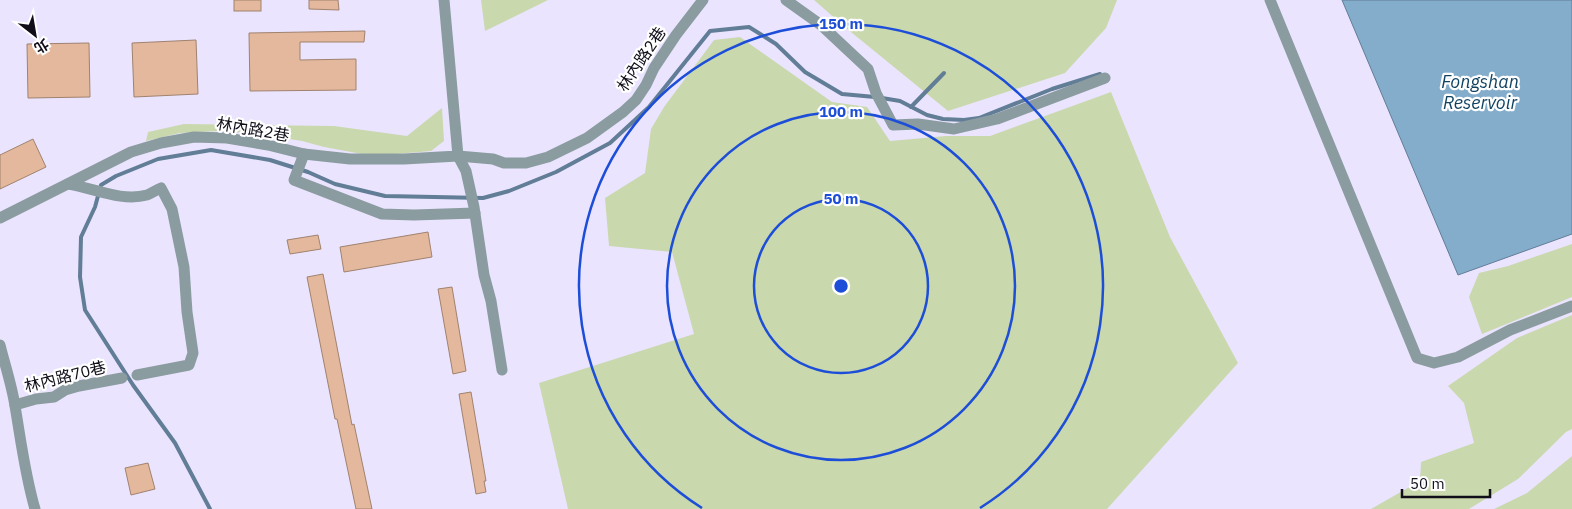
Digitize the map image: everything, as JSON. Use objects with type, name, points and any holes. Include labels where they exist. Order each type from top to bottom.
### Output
[{"type":"street","points":[[444,0],[458,156],[466,171],[475,210],[484,275],[491,302],[502,370]]},
{"type":"street","name":"林內路2巷","points":[[0,218],[132,152],[161,143],[194,137],[227,138],[304,154],[350,160],[458,156],[493,159],[504,163],[526,162],[548,157],[587,138],[623,112],[636,100],[676,35],[703,0]]},
{"type":"street","points":[[786,0],[821,25],[868,69],[876,93],[894,125],[918,124],[954,129],[997,118],[1106,78]]},
{"type":"street","points":[[1270,0],[1417,358],[1434,363],[1458,357],[1510,330],[1572,306]]},
{"type":"street","points":[[304,154],[297,177],[294,180],[382,214],[414,215],[475,210]]},
{"type":"street","points":[[68,184],[84,186],[122,197],[146,195],[161,188],[172,209],[184,268],[187,312],[193,353],[189,366],[137,375]]},
{"type":"street","name":"林內路70巷","points":[[0,345],[15,405],[25,470],[35,509]]},
{"type":"street","name":"林內路70巷","points":[[15,405],[36,398],[54,397],[65,390],[80,386],[122,378]]},
{"type":"green space","points":[[481,0],[548,0],[485,31]]},
{"type":"green space","points":[[814,0],[1117,0],[1106,28],[1065,73],[948,111]]},
{"type":"green space","points":[[740,37],[832,102],[867,107],[890,141],[946,136],[990,136],[1111,92],[1170,237],[1238,363],[1107,509],[568,509],[539,383],[694,334],[672,252],[609,246],[605,198],[645,173],[651,129],[664,107],[714,40]]},
{"type":"green space","points":[[442,108],[444,141],[431,151],[373,156],[259,134],[219,131],[180,133],[146,141],[148,132],[184,124],[334,126],[407,136]]},
{"type":"green space","points":[[1572,244],[1572,297],[1482,334],[1469,297],[1479,273],[1508,266]]},
{"type":"green space","points":[[1572,315],[1572,429],[1566,432],[1518,479],[1469,509],[1371,509],[1420,481],[1421,462],[1474,443],[1464,403],[1448,386],[1517,338]]},
{"type":"green space","points":[[1572,456],[1572,509],[1494,509],[1527,493]]},
{"type":"water","name":"Fongshan Reservoir","points":[[1342,0],[1572,0],[1572,234],[1458,275]]},
{"type":"building","points":[[234,0],[261,0],[261,11],[234,11]]},
{"type":"building","points":[[309,0],[338,0],[339,10],[309,9]]},
{"type":"building","points":[[365,31],[364,42],[300,42],[300,60],[356,59],[356,90],[250,91],[249,33]]},
{"type":"building","points":[[196,40],[198,94],[134,97],[132,43]]},
{"type":"building","points":[[89,43],[90,97],[28,98],[27,44]]},
{"type":"building","points":[[33,139],[46,167],[0,189],[0,155]]},
{"type":"building","points":[[428,232],[432,257],[344,272],[340,247]]},
{"type":"building","points":[[318,235],[321,249],[290,254],[287,240]]},
{"type":"building","points":[[323,274],[352,425],[354,424],[372,509],[356,509],[337,419],[335,419],[307,277]]},
{"type":"building","points":[[452,287],[466,371],[453,374],[438,289]]},
{"type":"building","points":[[471,392],[486,481],[484,481],[486,492],[476,494],[459,394]]},
{"type":"building","points":[[148,463],[155,489],[131,495],[125,468]]},
{"type":"waterway","points":[[210,509],[175,443],[133,385],[85,310],[80,277],[81,237],[95,207],[101,185],[116,176],[158,159],[211,150],[270,160],[308,172],[335,184],[385,196],[483,198],[509,191],[556,172],[610,143],[649,107],[710,31],[749,27],[776,44],[805,72],[842,94],[875,97]]},
{"type":"waterway","points":[[911,107],[944,73]]},
{"type":"waterway","points":[[882,98],[900,101],[927,115],[943,119],[964,120],[979,118],[1052,89],[1100,74]]}]
